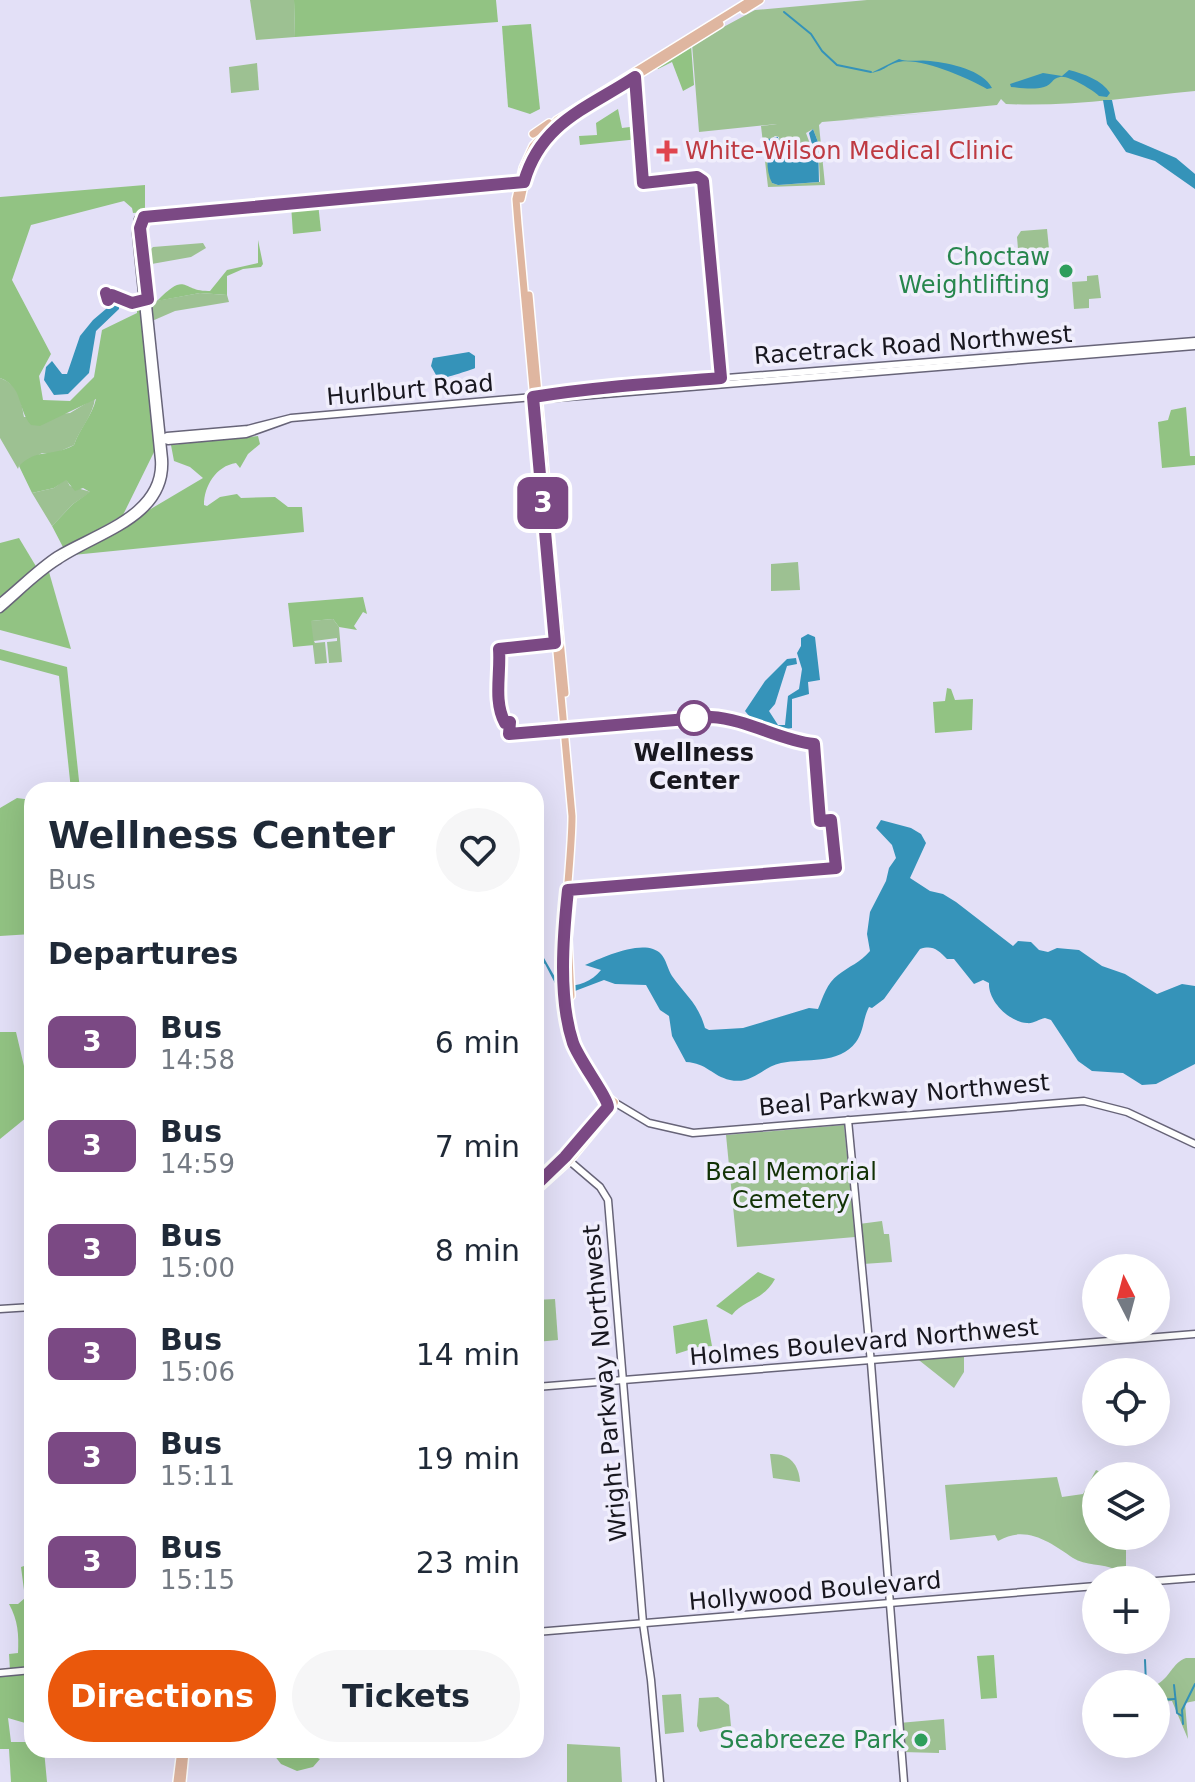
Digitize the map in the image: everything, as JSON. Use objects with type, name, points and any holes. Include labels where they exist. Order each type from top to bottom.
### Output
[{"type":"main road","points":[[687,43],[751,0]]},
{"type":"main road","points":[[538,138],[595,99],[760,0]]},
{"type":"main road","points":[[538,138],[569,112],[595,99]]},
{"type":"main road","name":"Beal Parkway Northwest","points":[[538,138],[524,164],[521,205],[571,783],[572,845],[563,939],[576,1037],[589,1069],[611,1104],[649,1123],[690,1133],[1084,1101],[1120,1109],[1195,1144]]},
{"type":"main road","name":"Beal Parkway Northwest","points":[[521,182],[538,138]]},
{"type":"main road","points":[[505,183],[515,177],[524,164]]},
{"type":"main road","points":[[164,451],[160,439],[135,228],[138,219],[521,182]]},
{"type":"main road","points":[[0,602],[54,557],[143,504],[158,481],[161,428],[140,228],[142,218]]},
{"type":"main road","name":"Racetrack Road Northwest","points":[[540,397],[543,393],[575,390],[1195,343]]},
{"type":"main road","name":"Beal Parkway Northwest","points":[[540,397],[539,435],[559,678],[563,689]]},
{"type":"main road","name":"Hurlburt Road","points":[[160,439],[248,429],[291,418],[540,397]]},
{"type":"main road","points":[[0,609],[57,561],[146,508],[162,483],[165,445],[172,438],[161,428]]},
{"type":"main road","name":"Beal Parkway Northwest","points":[[568,988],[569,1029],[579,1058],[611,1104]]},
{"type":"main road","points":[[579,1058],[589,1069]]},
{"type":"main road","points":[[544,1183],[611,1104]]},
{"type":"main road","points":[[544,1178],[581,1147],[612,1109],[611,1104]]},
{"type":"main road","points":[[848,1120],[871,1360],[904,1782]]},
{"type":"main road","points":[[581,1147],[583,1137]]},
{"type":"main road","name":"Wright Parkway Northwest","points":[[567,1159],[603,1189],[608,1200],[643,1623],[660,1782]]},
{"type":"main road","points":[[0,1309],[24,1308]]},
{"type":"main road","name":"Holmes Boulevard Northwest","points":[[544,1386],[1195,1334]]},
{"type":"main road","points":[[1170,1580],[1195,1578]]},
{"type":"main road","name":"Hollywood Boulevard","points":[[544,1631],[1082,1587]]},
{"type":"main road","points":[[0,1673],[24,1671]]},
{"type":"main road","points":[[179,1782],[182,1758]]},
{"type":"green space","points":[[250,0],[294,0],[295,37],[256,40]]},
{"type":"green space","points":[[294,0],[496,0],[498,22],[295,37]]},
{"type":"green space","points":[[867,0],[1195,0],[1195,91],[1053,104],[1006,104],[1001,99],[997,105],[822,122],[819,125],[825,185],[768,187],[761,126],[777,124],[699,132],[692,44],[755,10]],"holes":[[[813,129],[818,142],[820,182],[772,183],[767,142],[775,136],[779,137],[781,154],[788,160],[799,159],[813,152],[806,133]]]},
{"type":"green space","points":[[531,24],[540,109],[530,114],[508,107],[502,26]]},
{"type":"green space","points":[[691,45],[694,85],[683,91],[672,62],[658,69],[655,67]]},
{"type":"green space","points":[[257,63],[259,90],[231,93],[229,67]]},
{"type":"green space","points":[[618,109],[622,128],[638,126],[639,139],[580,145],[579,136],[597,135],[596,123]]},
{"type":"green space","points":[[145,185],[145,212],[133,213],[124,201],[31,225],[12,280],[51,354],[39,376],[43,400],[70,401],[94,377],[102,330],[137,313],[137,305],[141,305],[156,448],[123,515],[64,549],[52,526],[90,492],[83,488],[75,491],[66,480],[54,488],[32,493],[19,466],[32,457],[74,445],[96,399],[40,426],[31,425],[17,393],[0,378],[0,197]]},
{"type":"green space","points":[[318,203],[321,231],[293,234],[291,205]]},
{"type":"green space","points":[[1047,229],[1050,259],[1019,261],[1017,237],[1021,231]]},
{"type":"green space","points":[[258,240],[263,264],[227,276],[227,295],[200,293],[157,301],[179,284],[210,291],[227,270],[258,263]]},
{"type":"green space","points":[[203,243],[206,248],[191,257],[146,265],[145,255],[153,247]]},
{"type":"green space","points":[[1098,275],[1101,298],[1089,299],[1089,308],[1074,309],[1072,282],[1087,281],[1087,276]]},
{"type":"green space","points":[[200,293],[227,295],[229,302],[175,311],[152,321],[150,302]]},
{"type":"green space","points":[[0,378],[15,389],[24,417],[70,413],[95,398],[92,411],[74,445],[56,453],[42,453],[18,469],[0,438]]},
{"type":"green space","points":[[1186,407],[1190,456],[1195,456],[1195,465],[1162,468],[1158,422],[1168,420],[1171,410]]},
{"type":"green space","points":[[258,436],[260,444],[248,454],[240,468],[236,463],[229,465],[212,478],[204,505],[220,497],[237,494],[241,498],[275,497],[288,507],[302,507],[304,532],[73,555],[203,478],[190,467],[174,461],[171,445]]},
{"type":"green space","points":[[66,479],[70,486],[91,492],[73,504],[52,526],[32,493],[54,488]]},
{"type":"green space","points":[[19,538],[37,568],[0,599],[0,543]]},
{"type":"green space","points":[[798,562],[800,590],[771,591],[771,564]]},
{"type":"green space","points":[[49,572],[71,649],[0,630],[0,612]]},
{"type":"green space","points":[[363,597],[367,614],[363,612],[354,626],[357,630],[339,627],[333,619],[311,621],[314,645],[293,647],[288,603]]},
{"type":"green space","points":[[333,619],[339,627],[342,662],[329,663],[327,642],[337,641],[337,638],[314,641],[325,642],[327,663],[315,664],[310,621]]},
{"type":"green space","points":[[0,649],[67,667],[79,782],[70,782],[59,676],[0,660]]},
{"type":"green space","points":[[947,688],[951,689],[955,700],[973,699],[972,730],[935,733],[933,702],[945,701]]},
{"type":"green space","points":[[17,798],[24,799],[24,934],[0,936],[0,808]]},
{"type":"green space","points":[[0,1032],[16,1032],[24,1066],[24,1120],[0,1139]]},
{"type":"green space","name":"Beal Memorial Cemetery","points":[[844,1125],[855,1237],[737,1247],[726,1135]]},
{"type":"green space","points":[[882,1221],[884,1234],[889,1234],[892,1262],[863,1264],[859,1224]]},
{"type":"green space","points":[[758,1272],[775,1279],[765,1292],[732,1315],[716,1306]]},
{"type":"green space","points":[[555,1299],[558,1340],[544,1341],[544,1300]]},
{"type":"green space","points":[[707,1319],[712,1346],[676,1354],[673,1326]]},
{"type":"green space","points":[[964,1353],[964,1372],[954,1388],[915,1357],[934,1358]]},
{"type":"green space","points":[[770,1454],[783,1455],[792,1461],[798,1470],[800,1482],[773,1478]]},
{"type":"green space","points":[[1057,1477],[1062,1497],[1082,1494],[1082,1550],[1126,1550],[1126,1566],[1102,1566],[1078,1561],[1047,1542],[1028,1535],[1008,1536],[998,1541],[995,1535],[950,1540],[945,1485]]},
{"type":"green space","points":[[24,1599],[24,1670],[10,1671],[9,1654],[18,1653],[18,1640],[16,1622],[9,1604],[18,1604]]},
{"type":"green space","points":[[994,1655],[997,1698],[981,1699],[977,1656]]},
{"type":"green space","points":[[1186,1658],[1195,1658],[1195,1701],[1185,1703],[1188,1739],[1170,1701],[1170,1672]]},
{"type":"green space","points":[[24,1672],[24,1723],[8,1718],[11,1742],[24,1742],[24,1758],[45,1758],[47,1782],[11,1782],[9,1749],[0,1749],[0,1674]]},
{"type":"green space","points":[[681,1694],[684,1732],[665,1734],[662,1695]]},
{"type":"green space","points":[[718,1697],[729,1705],[731,1726],[700,1732],[697,1726],[699,1698]]},
{"type":"green space","name":"Seabreeze Park","points":[[944,1719],[946,1750],[939,1750],[939,1753],[902,1752],[899,1723]]},
{"type":"green space","points":[[567,1744],[620,1747],[622,1782],[567,1782]]},
{"type":"green space","points":[[276,1758],[320,1759],[313,1767],[297,1771],[281,1764]]},
{"type":"water","points":[[899,59],[965,68],[981,76],[992,88],[987,89],[955,74],[916,62],[895,63],[871,73]]},
{"type":"water","points":[[1069,70],[1097,81],[1110,93],[1107,97],[1099,96],[1064,77],[1040,88],[1011,87],[1010,84],[1043,73],[1062,76]]},
{"type":"water","points":[[1103,100],[1112,100],[1116,119],[1134,140],[1176,158],[1195,174],[1195,189],[1155,161],[1126,152],[1107,124]]},
{"type":"water","points":[[813,129],[818,142],[819,182],[772,183],[768,167],[768,139],[778,137],[781,154],[788,161],[799,160],[814,152],[809,133]]},
{"type":"water","points":[[113,303],[119,309],[96,331],[89,373],[68,394],[54,395],[44,380],[46,367],[52,361],[62,374],[67,374],[80,336]]},
{"type":"water","points":[[469,352],[475,356],[473,369],[444,378],[436,375],[431,366],[433,358]]},
{"type":"water","points":[[808,634],[815,637],[820,680],[808,682],[809,694],[792,699],[792,728],[779,729],[760,724],[745,711],[765,681],[787,659],[796,658],[797,664],[787,666],[775,704],[769,711],[778,725],[785,725],[788,696],[799,689],[802,669],[797,653],[801,638]]},
{"type":"water","points":[[881,820],[921,834],[926,843],[910,878],[956,902],[1013,946],[1018,941],[1031,942],[1039,950],[1048,952],[1057,948],[1079,950],[1102,966],[1125,974],[1157,994],[1182,984],[1195,986],[1195,1064],[1156,1084],[1142,1085],[1123,1073],[1092,1071],[1078,1061],[1051,1020],[1045,1018],[1029,1023],[1013,1019],[992,997],[989,983],[983,980],[974,984],[954,959],[947,959],[938,951],[928,948],[920,949],[884,999],[869,1007],[859,1038],[849,1049],[822,1059],[774,1065],[745,1080],[730,1080],[686,1062],[672,1036],[669,1016],[660,1010],[646,985],[615,984],[604,980],[575,991],[559,991],[544,963],[544,958],[560,986],[571,986],[588,981],[601,970],[585,965],[623,950],[654,949],[663,956],[672,976],[709,1030],[743,1028],[809,1008],[818,1009],[834,978],[870,951],[867,934],[870,912],[896,858],[892,845],[876,828]]},
{"type":"waterway","points":[[784,12],[811,34],[822,51],[837,65],[871,72]]},
{"type":"waterway","points":[[1145,1660],[1145,1670]]},
{"type":"waterway","points":[[1183,1724],[1182,1710],[1195,1684]]},
{"type":"waterway","points":[[1174,1685],[1177,1713],[1182,1716]]},
{"type":"waterway","points":[[1170,1699],[1175,1699]]},
{"type":"bus line","name":"3","points":[[106,293],[108,300],[112,295],[132,303],[148,299],[140,228],[144,217],[524,182],[531,160],[556,126],[635,77],[643,183],[697,177],[703,181],[721,378],[543,393],[533,397],[555,643],[499,649],[500,672],[497,679],[501,715],[505,723],[510,722],[509,734],[711,717],[738,720],[783,738],[814,744],[820,821],[831,820],[836,868],[568,890],[563,950],[569,1029],[581,1061],[593,1082],[607,1097],[608,1107],[544,1178]]},
{"type":"place","name":"White-Wilson Medical Clinic","points":[[667,151]]},
{"type":"place","name":"Choctaw Weightlifting","points":[[1066,271]]},
{"type":"place","name":"Wellness Center","points":[[694,718]]},
{"type":"place","name":"Seabreeze Park","points":[[921,1740]]}]
